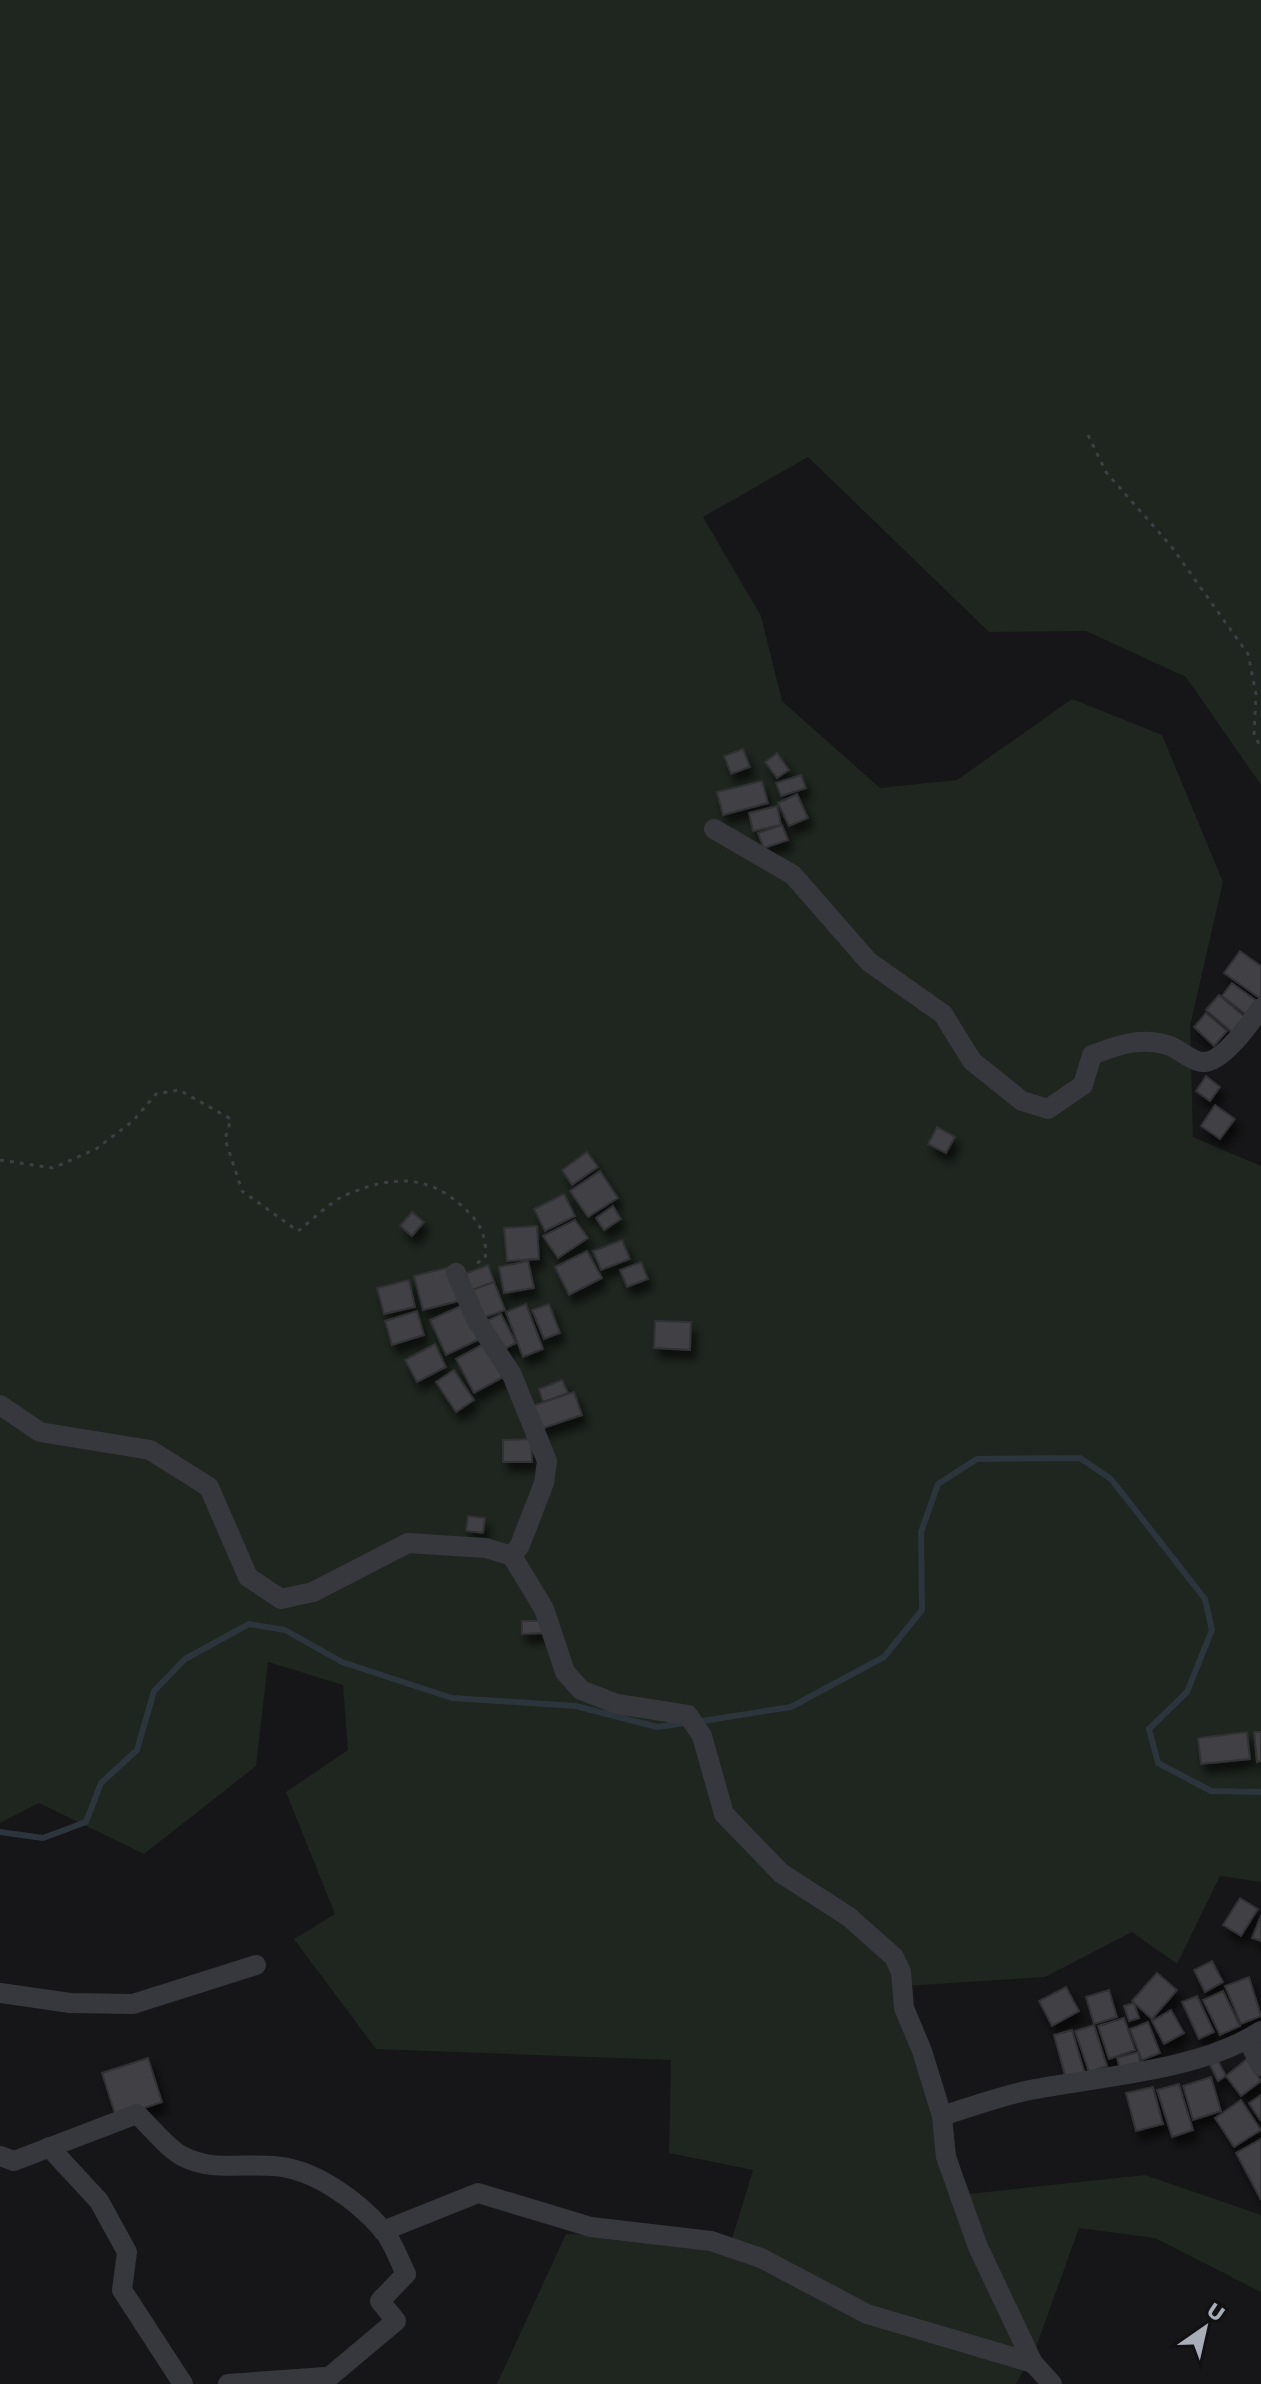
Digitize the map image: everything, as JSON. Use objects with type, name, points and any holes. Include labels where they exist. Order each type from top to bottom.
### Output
[{"type":"street","points":[[714,829],[793,875],[869,962],[943,1014],[972,1061],[1022,1101],[1048,1109],[1083,1085],[1092,1055],[1129,1041],[1168,1045],[1202,1063],[1212,1060],[1245,1032],[1261,1008]]},
{"type":"street","points":[[456,1273],[476,1319],[512,1375],[547,1461],[544,1483],[520,1545],[512,1556]]},
{"type":"street","points":[[0,1405],[40,1432],[150,1450],[209,1487],[248,1577],[281,1599],[313,1592],[408,1543],[486,1548],[512,1556],[544,1609],[565,1672],[581,1690],[617,1704],[688,1715],[702,1736],[724,1814],[781,1873],[849,1917],[894,1957],[901,1972],[904,2008],[922,2051],[942,2116],[946,2157],[978,2247],[1033,2363],[1052,2384]]},
{"type":"street","points":[[0,1993],[70,2003],[133,2004],[256,1965]]},
{"type":"street","points":[[942,2116],[1026,2091],[1181,2063],[1255,2035],[1261,2066]]},
{"type":"street","points":[[0,2156],[14,2161],[137,2114],[179,2155],[202,2164],[231,2169],[273,2166],[307,2173],[343,2196],[383,2231],[406,2274],[380,2301],[396,2321],[323,2381],[228,2384]]},
{"type":"street","points":[[49,2147],[99,2201],[127,2252],[122,2290],[183,2384]]},
{"type":"street","points":[[383,2231],[478,2193],[591,2227],[711,2241],[761,2258],[867,2314],[1033,2363]]},
{"type":"path","points":[[1088,435],[1106,472],[1171,546],[1248,654],[1256,694],[1254,735],[1261,747]]},
{"type":"path","points":[[0,1160],[53,1168],[96,1149],[133,1121],[156,1094],[179,1090],[231,1119],[225,1139],[242,1191],[298,1231],[346,1194],[408,1180],[441,1187],[475,1217],[487,1242],[485,1259],[456,1273]]},
{"type":"shaded area","points":[[0,0],[1261,0],[1261,785],[1186,677],[1086,631],[989,632],[808,457],[703,517],[761,616],[782,701],[880,788],[957,780],[1072,699],[1162,735],[1223,882],[1190,1026],[1193,1137],[1261,1166],[1261,1882],[1220,1876],[1177,1964],[1132,1932],[1045,1977],[905,1986],[968,2194],[1145,2175],[1261,2215],[1261,2292],[1155,2238],[1079,2228],[1035,2350],[1016,2384],[497,2384],[566,2234],[732,2239],[753,2170],[669,2153],[671,2060],[376,2049],[294,1939],[335,1914],[286,1792],[348,1750],[343,1685],[268,1662],[256,1766],[144,1854],[39,1803],[0,1823]]},
{"type":"building","points":[[743,749],[750,767],[731,774],[724,756]]},
{"type":"building","points":[[777,753],[789,770],[777,778],[765,762]]},
{"type":"building","points":[[801,775],[806,788],[781,796],[776,783]]},
{"type":"building","points":[[762,781],[768,803],[723,815],[717,792]]},
{"type":"building","points":[[797,794],[808,818],[789,826],[778,803]]},
{"type":"building","points":[[777,806],[781,825],[753,831],[749,813]]},
{"type":"building","points":[[782,825],[788,840],[764,848],[758,833]]},
{"type":"building","points":[[1240,951],[1261,966],[1261,999],[1224,973]]},
{"type":"building","points":[[1232,983],[1261,1004],[1251,1018],[1222,996]]},
{"type":"building","points":[[1219,995],[1245,1017],[1232,1032],[1206,1010]]},
{"type":"building","points":[[1206,1013],[1227,1031],[1214,1046],[1194,1027]]},
{"type":"building","points":[[1206,1076],[1220,1087],[1210,1101],[1196,1091]]},
{"type":"building","points":[[1215,1105],[1235,1119],[1220,1139],[1201,1126]]},
{"type":"building","points":[[937,1127],[955,1137],[946,1153],[928,1144]]},
{"type":"building","points":[[587,1152],[598,1167],[572,1185],[562,1170]]},
{"type":"building","points":[[600,1171],[618,1198],[588,1217],[570,1191]]},
{"type":"building","points":[[564,1194],[575,1216],[545,1231],[534,1209]]},
{"type":"building","points":[[613,1206],[621,1219],[604,1230],[596,1218]]},
{"type":"building","points":[[412,1212],[424,1222],[412,1236],[400,1226]]},
{"type":"building","points":[[575,1220],[588,1238],[558,1258],[543,1236]]},
{"type":"building","points":[[537,1226],[539,1259],[507,1261],[504,1228]]},
{"type":"building","points":[[622,1240],[630,1259],[601,1270],[593,1251]]},
{"type":"building","points":[[587,1251],[602,1278],[569,1295],[555,1267]]},
{"type":"building","points":[[528,1261],[534,1288],[504,1293],[499,1267]]},
{"type":"building","points":[[641,1262],[648,1279],[627,1287],[620,1270]]},
{"type":"building","points":[[488,1265],[494,1282],[469,1291],[462,1275]]},
{"type":"building","points":[[450,1267],[459,1301],[423,1310],[414,1276]]},
{"type":"building","points":[[409,1280],[415,1307],[384,1314],[377,1288]]},
{"type":"building","points":[[494,1282],[505,1310],[480,1319],[469,1291]]},
{"type":"building","points":[[526,1304],[543,1349],[523,1357],[506,1312]]},
{"type":"building","points":[[549,1304],[560,1333],[544,1339],[532,1310]]},
{"type":"building","points":[[463,1305],[480,1339],[446,1355],[430,1320]]},
{"type":"building","points":[[417,1311],[424,1335],[392,1345],[385,1321]]},
{"type":"building","points":[[501,1314],[516,1343],[500,1351],[486,1321]]},
{"type":"building","points":[[655,1321],[691,1322],[690,1350],[654,1348]]},
{"type":"building","points":[[489,1341],[507,1375],[474,1393],[456,1359]]},
{"type":"building","points":[[435,1344],[446,1367],[417,1382],[405,1360]]},
{"type":"building","points":[[454,1370],[474,1400],[456,1412],[436,1382]]},
{"type":"building","points":[[562,1380],[568,1393],[543,1402],[539,1389]]},
{"type":"building","points":[[574,1392],[582,1415],[540,1429],[532,1406]]},
{"type":"building","points":[[531,1439],[532,1462],[503,1462],[503,1440]]},
{"type":"building","points":[[468,1516],[485,1518],[483,1533],[466,1531]]},
{"type":"building","points":[[522,1621],[546,1621],[546,1633],[522,1634]]},
{"type":"building","points":[[1247,1732],[1250,1759],[1201,1764],[1198,1738]]},
{"type":"building","points":[[1254,1732],[1261,1732],[1261,1761],[1257,1762]]},
{"type":"building","points":[[1240,1898],[1258,1909],[1241,1936],[1223,1925]]},
{"type":"building","points":[[1261,1916],[1261,1941],[1252,1938]]},
{"type":"building","points":[[1212,1961],[1223,1982],[1205,1992],[1194,1970]]},
{"type":"building","points":[[1157,1973],[1177,1990],[1152,2019],[1132,2001]]},
{"type":"building","points":[[1249,1977],[1261,2016],[1241,2024],[1225,1986]]},
{"type":"building","points":[[1066,1987],[1079,2011],[1052,2026],[1039,2001]]},
{"type":"building","points":[[1109,1990],[1117,2017],[1094,2024],[1086,1997]]},
{"type":"building","points":[[1223,1991],[1240,2026],[1220,2035],[1203,2000]]},
{"type":"building","points":[[1197,1996],[1214,2032],[1199,2039],[1182,2002]]},
{"type":"building","points":[[1134,2003],[1139,2018],[1129,2021],[1124,2006]]},
{"type":"building","points":[[1171,2010],[1184,2033],[1164,2044],[1152,2021]]},
{"type":"building","points":[[1124,2018],[1135,2050],[1109,2059],[1098,2026]]},
{"type":"building","points":[[1148,2022],[1160,2053],[1142,2060],[1130,2029]]},
{"type":"building","points":[[1094,2025],[1107,2066],[1089,2072],[1075,2031]]},
{"type":"building","points":[[1072,2030],[1085,2074],[1066,2079],[1054,2035]]},
{"type":"building","points":[[1138,2052],[1141,2066],[1121,2072],[1117,2058]]},
{"type":"building","points":[[148,2058],[162,2102],[116,2117],[102,2073]]},
{"type":"building","points":[[1247,2059],[1261,2081],[1241,2096],[1226,2076]]},
{"type":"building","points":[[1218,2061],[1226,2076],[1218,2081],[1210,2065]]},
{"type":"building","points":[[1211,2077],[1221,2111],[1193,2120],[1183,2086]]},
{"type":"building","points":[[1179,2084],[1193,2130],[1172,2137],[1157,2090]]},
{"type":"building","points":[[1153,2087],[1163,2124],[1136,2131],[1126,2093]]},
{"type":"building","points":[[1261,2095],[1261,2119],[1260,2120],[1249,2103]]},
{"type":"building","points":[[1241,2100],[1261,2130],[1234,2147],[1215,2118]]},
{"type":"building","points":[[1261,2139],[1261,2200],[1236,2153]]},
{"type":"waterway","points":[[696,1722],[791,1707],[884,1657],[922,1610],[921,1532],[938,1484],[977,1459],[1080,1458],[1111,1479],[1205,1599],[1212,1630],[1187,1692],[1149,1729],[1158,1763],[1211,1791],[1261,1792]]},
{"type":"waterway","points":[[0,1832],[43,1838],[86,1822],[101,1783],[137,1750],[154,1691],[185,1659],[249,1624],[285,1630],[342,1662],[452,1698],[576,1706],[657,1727],[685,1723]]}]
